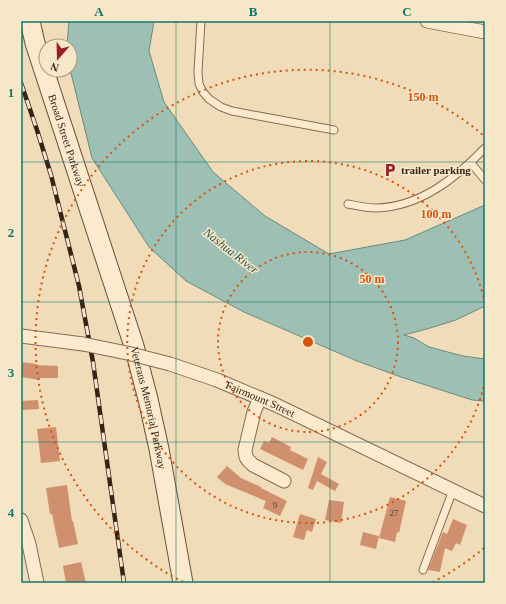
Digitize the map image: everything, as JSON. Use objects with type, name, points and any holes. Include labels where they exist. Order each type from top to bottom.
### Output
[{"type":"main road","name":"Broad Street Parkway","points":[[30,21],[35,43],[98,236]]},
{"type":"main road","name":"Veterans Memorial Parkway","points":[[98,236],[134,346],[148,399],[159,449],[183,583]]},
{"type":"street","points":[[427,21],[470,25],[485,32]]},
{"type":"street","name":"Fairmount Street","points":[[21,336],[72,342],[122,352],[170,364],[211,378],[260,398],[485,506]]},
{"type":"street","points":[[260,398],[254,412],[245,450],[246,457],[253,465],[284,481]]},
{"type":"street","points":[[21,520],[27,536],[37,583]]},
{"type":"lane","points":[[201,21],[197,76],[200,88],[209,99],[217,105],[229,110],[334,130]]},
{"type":"lane","points":[[348,204],[376,208],[410,202],[436,189],[457,174],[471,163],[485,148]]},
{"type":"lane","points":[[471,163],[485,180]]},
{"type":"lane","points":[[423,570],[453,490]]},
{"type":"water","name":"Nashua River","points":[[69,21],[154,21],[149,51],[164,102],[213,172],[265,216],[329,254],[405,240],[485,205],[485,306],[456,320],[404,335],[414,338],[429,347],[463,356],[485,359],[485,401],[472,400],[357,361],[244,312],[186,281],[149,247],[92,158],[72,78],[78,78],[78,38],[68,38]]},
{"type":"building","points":[[21,362],[37,365],[58,366],[58,378],[40,378],[40,380],[21,377]]},
{"type":"building","points":[[38,400],[39,409],[21,410],[21,401]]},
{"type":"building","points":[[56,427],[60,461],[41,463],[37,429]]},
{"type":"building","points":[[272,437],[291,447],[290,450],[308,459],[303,470],[260,449],[264,441],[269,443]]},
{"type":"building","points":[[318,457],[327,462],[321,474],[339,484],[335,491],[317,481],[313,490],[308,488]]},
{"type":"building","points":[[227,466],[241,478],[287,501],[280,516],[263,508],[266,501],[225,484],[217,477]]},
{"type":"building","points":[[67,485],[72,521],[78,544],[59,548],[52,514],[50,514],[46,488]]},
{"type":"building","points":[[390,497],[406,501],[399,533],[397,532],[395,542],[379,538]]},
{"type":"building","points":[[329,500],[344,502],[341,523],[325,520]]},
{"type":"building","points":[[300,514],[316,519],[312,532],[307,530],[304,540],[293,537]]},
{"type":"building","points":[[453,519],[467,525],[460,545],[456,543],[452,551],[445,548],[440,572],[428,570],[443,532],[447,534]]},
{"type":"building","points":[[363,532],[379,536],[376,549],[360,545]]},
{"type":"building","points":[[81,562],[86,583],[66,583],[63,566]]},
{"type":"railway","points":[[21,83],[51,175],[79,286],[93,362],[124,583]]},
{"type":"place","name":"trailer parking","points":[[390,170]]}]
